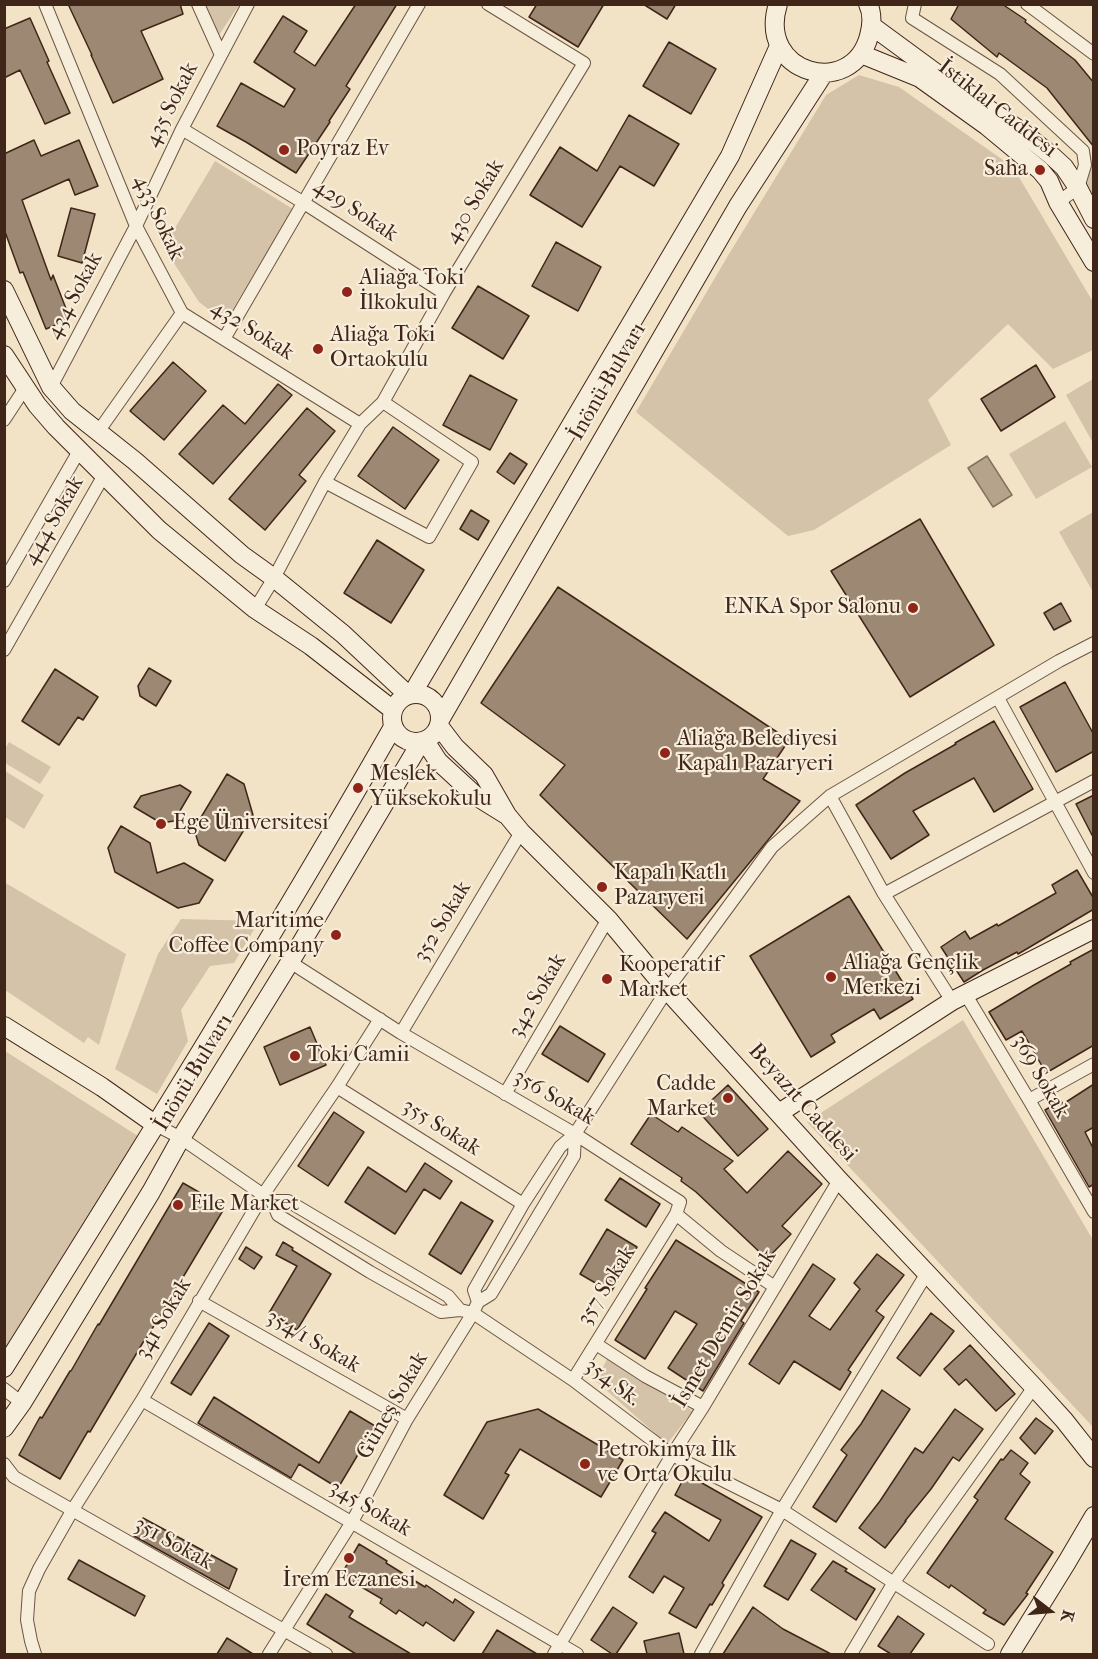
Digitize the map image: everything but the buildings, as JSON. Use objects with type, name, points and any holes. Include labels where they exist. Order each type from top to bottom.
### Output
[{"type":"street","name":"433 Sokak","points":[[45,4],[136,226],[182,313]]},
{"type":"street","points":[[198,4],[221,55]]},
{"type":"street","name":"435 Sokak","points":[[136,226],[182,129],[248,4]]},
{"type":"street","points":[[224,339],[419,4]]},
{"type":"street","points":[[488,4],[509,17],[516,4]]},
{"type":"street","points":[[915,4],[912,18],[1000,74],[1083,151],[1089,162]]},
{"type":"street","points":[[1027,4],[1094,54]]},
{"type":"street","points":[[772,9],[774,33],[787,57],[798,66],[824,73],[838,71],[851,64],[861,54],[868,41],[870,11]]},
{"type":"street","name":"İstiklal Caddesi","points":[[870,11],[951,84],[1021,131],[1064,167],[1094,219]]},
{"type":"street","name":"430 Sokak","points":[[255,609],[325,482],[360,424],[383,402],[444,293],[584,63],[509,17]]},
{"type":"street","name":"İnönü Bulvarı","points":[[410,695],[730,156],[779,46]]},
{"type":"street","name":"İstiklal Caddesi","points":[[861,54],[920,78],[998,135],[1040,170],[1049,181],[1058,202],[1094,262]]},
{"type":"street","name":"İnönü Bulvarı","points":[[440,722],[738,206],[824,73]]},
{"type":"street","name":"429 Sokak","points":[[182,129],[304,203],[444,293]]},
{"type":"street","points":[[1049,181],[1064,167],[1089,162]]},
{"type":"street","points":[[1058,202],[1078,189],[1089,162]]},
{"type":"street","name":"434 Sokak","points":[[51,387],[136,226]]},
{"type":"street","points":[[4,290],[51,387],[72,411],[135,461],[242,555],[343,634],[410,695]]},
{"type":"street","points":[[98,432],[182,313]]},
{"type":"street","name":"432 Sokak","points":[[182,313],[360,424]]},
{"type":"street","points":[[4,355],[37,405],[79,451],[159,530],[255,609],[311,646],[393,719]]},
{"type":"street","points":[[4,420],[25,388]]},
{"type":"street","points":[[325,482],[429,537],[472,462],[383,402]]},
{"type":"street","name":"444 Sokak","points":[[4,581],[79,451]]},
{"type":"street","name":"444 Sokak","points":[[4,650],[104,476]]},
{"type":"street","name":"Güneş Sokak","points":[[269,1654],[352,1522],[470,1308],[474,1290],[524,1204],[560,1147],[575,1134],[667,990],[772,847],[830,796],[1094,643]]},
{"type":"street","points":[[419,694],[432,700],[436,705],[440,722],[431,738],[423,742],[407,741],[396,733],[393,719],[396,704],[410,695],[419,694]]},
{"type":"street","points":[[998,698],[1094,873]]},
{"type":"street","name":"İnönü Bulvarı","points":[[4,1368],[156,1125],[358,788],[393,719]]},
{"type":"street","name":"Beyazıt Caddesi","points":[[440,722],[455,747],[484,775],[507,815],[521,832],[608,919],[667,990],[839,1180],[1064,1420]]},
{"type":"street","name":"İnönü Bulvarı","points":[[4,1428],[22,1403],[151,1192],[181,1138],[423,742]]},
{"type":"street","name":"Beyazıt Caddesi","points":[[423,742],[438,760],[476,796],[507,815]]},
{"type":"street","points":[[884,894],[1094,781]]},
{"type":"street","name":"369 Sokak","points":[[830,796],[884,894],[1029,1100],[1092,1207]]},
{"type":"street","name":"352 Sokak","points":[[400,1032],[521,832]]},
{"type":"street","name":"342 Sokak","points":[[505,1094],[608,919]]},
{"type":"street","points":[[779,1113],[959,998],[1094,929]]},
{"type":"street","name":"356 Sokak","points":[[290,962],[400,1032],[575,1134],[680,1202],[676,1214],[721,1251],[775,1287]]},
{"type":"street","name":"341 Sokak","points":[[35,1654],[27,1620],[29,1591],[39,1569],[72,1511],[142,1400],[199,1301],[380,1019]]},
{"type":"street","points":[[4,1026],[102,1087],[156,1125]]},
{"type":"street","points":[[1029,1100],[1094,1064]]},
{"type":"street","name":"355 Sokak","points":[[337,1087],[524,1204]]},
{"type":"street","name":"354 Sk.","points":[[156,1125],[181,1138],[267,1198],[278,1215],[370,1272],[441,1312],[470,1308]]},
{"type":"street","name":"Güneş Sokak","points":[[470,1308],[491,1294],[574,1156],[575,1134]]},
{"type":"street","name":"İsmet Demir Sokak","points":[[557,1649],[839,1180]]},
{"type":"street","name":"354 Sk.","points":[[267,1198],[288,1201],[470,1308],[573,1380],[672,1455],[782,1510],[988,1644]]},
{"type":"street","name":"357 Sokak","points":[[573,1380],[676,1214]]},
{"type":"street","points":[[701,1654],[782,1510],[927,1274]]},
{"type":"street","name":"354/1 Sokak","points":[[199,1301],[407,1419]]},
{"type":"street","points":[[596,1344],[645,1376],[703,1407]]},
{"type":"street","points":[[852,1654],[894,1582],[1034,1387]]},
{"type":"street","points":[[4,1389],[22,1403]]},
{"type":"street","name":"345 Sokak","points":[[142,1400],[352,1522],[557,1649],[577,1654]]},
{"type":"street","points":[[1064,1420],[1094,1443]]},
{"type":"street","points":[[1064,1420],[1094,1458]]},
{"type":"street","name":"351 Sokak","points":[[4,1464],[14,1477],[326,1654]]},
{"type":"street","points":[[1010,1654],[1094,1516]]},
{"type":"street","points":[[1067,1562],[1094,1540]]},
{"type":"shaded area","points":[[206,5],[239,5],[219,35]]},
{"type":"shaded area","points":[[859,75],[899,87],[1013,167],[1093,302],[1093,350],[1053,369],[1008,324],[928,400],[951,445],[814,530],[788,536],[636,412],[826,95]]},
{"type":"shaded area","points":[[1093,160],[1093,219],[1078,189],[1085,165]]},
{"type":"shaded area","points":[[215,161],[293,209],[225,322],[199,302],[170,257],[169,238]]},
{"type":"shaded area","points":[[1093,379],[1093,443],[1066,395]]},
{"type":"shaded area","points":[[1065,421],[1092,467],[1036,499],[1009,454]]},
{"type":"shaded area","points":[[987,456],[1012,495],[993,507],[968,468]]},
{"type":"shaded area","points":[[1093,512],[1093,592],[1059,532]]},
{"type":"shaded area","points":[[9,742],[51,767],[40,784],[5,763],[5,749]]},
{"type":"shaded area","points":[[5,771],[44,795],[24,829],[5,817]]},
{"type":"shaded area","points":[[4,882],[126,954],[99,1045],[88,1037],[84,1043],[5,990]]},
{"type":"shaded area","points":[[181,919],[259,921],[234,963],[210,966],[181,1010],[188,1041],[157,1094],[115,1069],[158,954]]},
{"type":"shaded area","points":[[963,1020],[1093,1240],[1093,1427],[807,1122]]},
{"type":"shaded area","points":[[5,1051],[141,1138],[5,1348]]},
{"type":"shaded area","points":[[607,1359],[693,1411],[667,1444],[596,1381]]},
{"type":"place","name":"Poyraz Ev","points":[[284,150]]},
{"type":"place","name":"Saha","points":[[1040,170]]},
{"type":"place","name":"Aliağa Toki İlkokulu","points":[[347,292]]},
{"type":"place","name":"Aliağa Toki Ortaokulu","points":[[318,349]]},
{"type":"place","name":"ENKA Spor Salonu","points":[[913,608]]},
{"type":"place","name":"Aliağa Belediyesi Kapalı Pazaryeri","points":[[665,753]]},
{"type":"place","name":"Meslek Yüksekokulu","points":[[358,788]]},
{"type":"place","name":"Ege Üniversitesi","points":[[161,824]]},
{"type":"place","name":"Kapalı Katlı Pazaryeri","points":[[602,887]]},
{"type":"place","name":"Maritime Coffee Company","points":[[336,935]]},
{"type":"place","name":"Aliağa Gençlik Merkezi","points":[[831,977]]},
{"type":"place","name":"Kooperatif Market","points":[[607,979]]},
{"type":"place","name":"Toki Camii","points":[[295,1056]]},
{"type":"place","name":"Cadde Market","points":[[728,1098]]},
{"type":"place","name":"File Market","points":[[178,1205]]},
{"type":"place","name":"Petrokimya İlk ve Orta Okulu","points":[[585,1464]]},
{"type":"place","name":"İrem Eczanesi","points":[[349,1558]]}]
